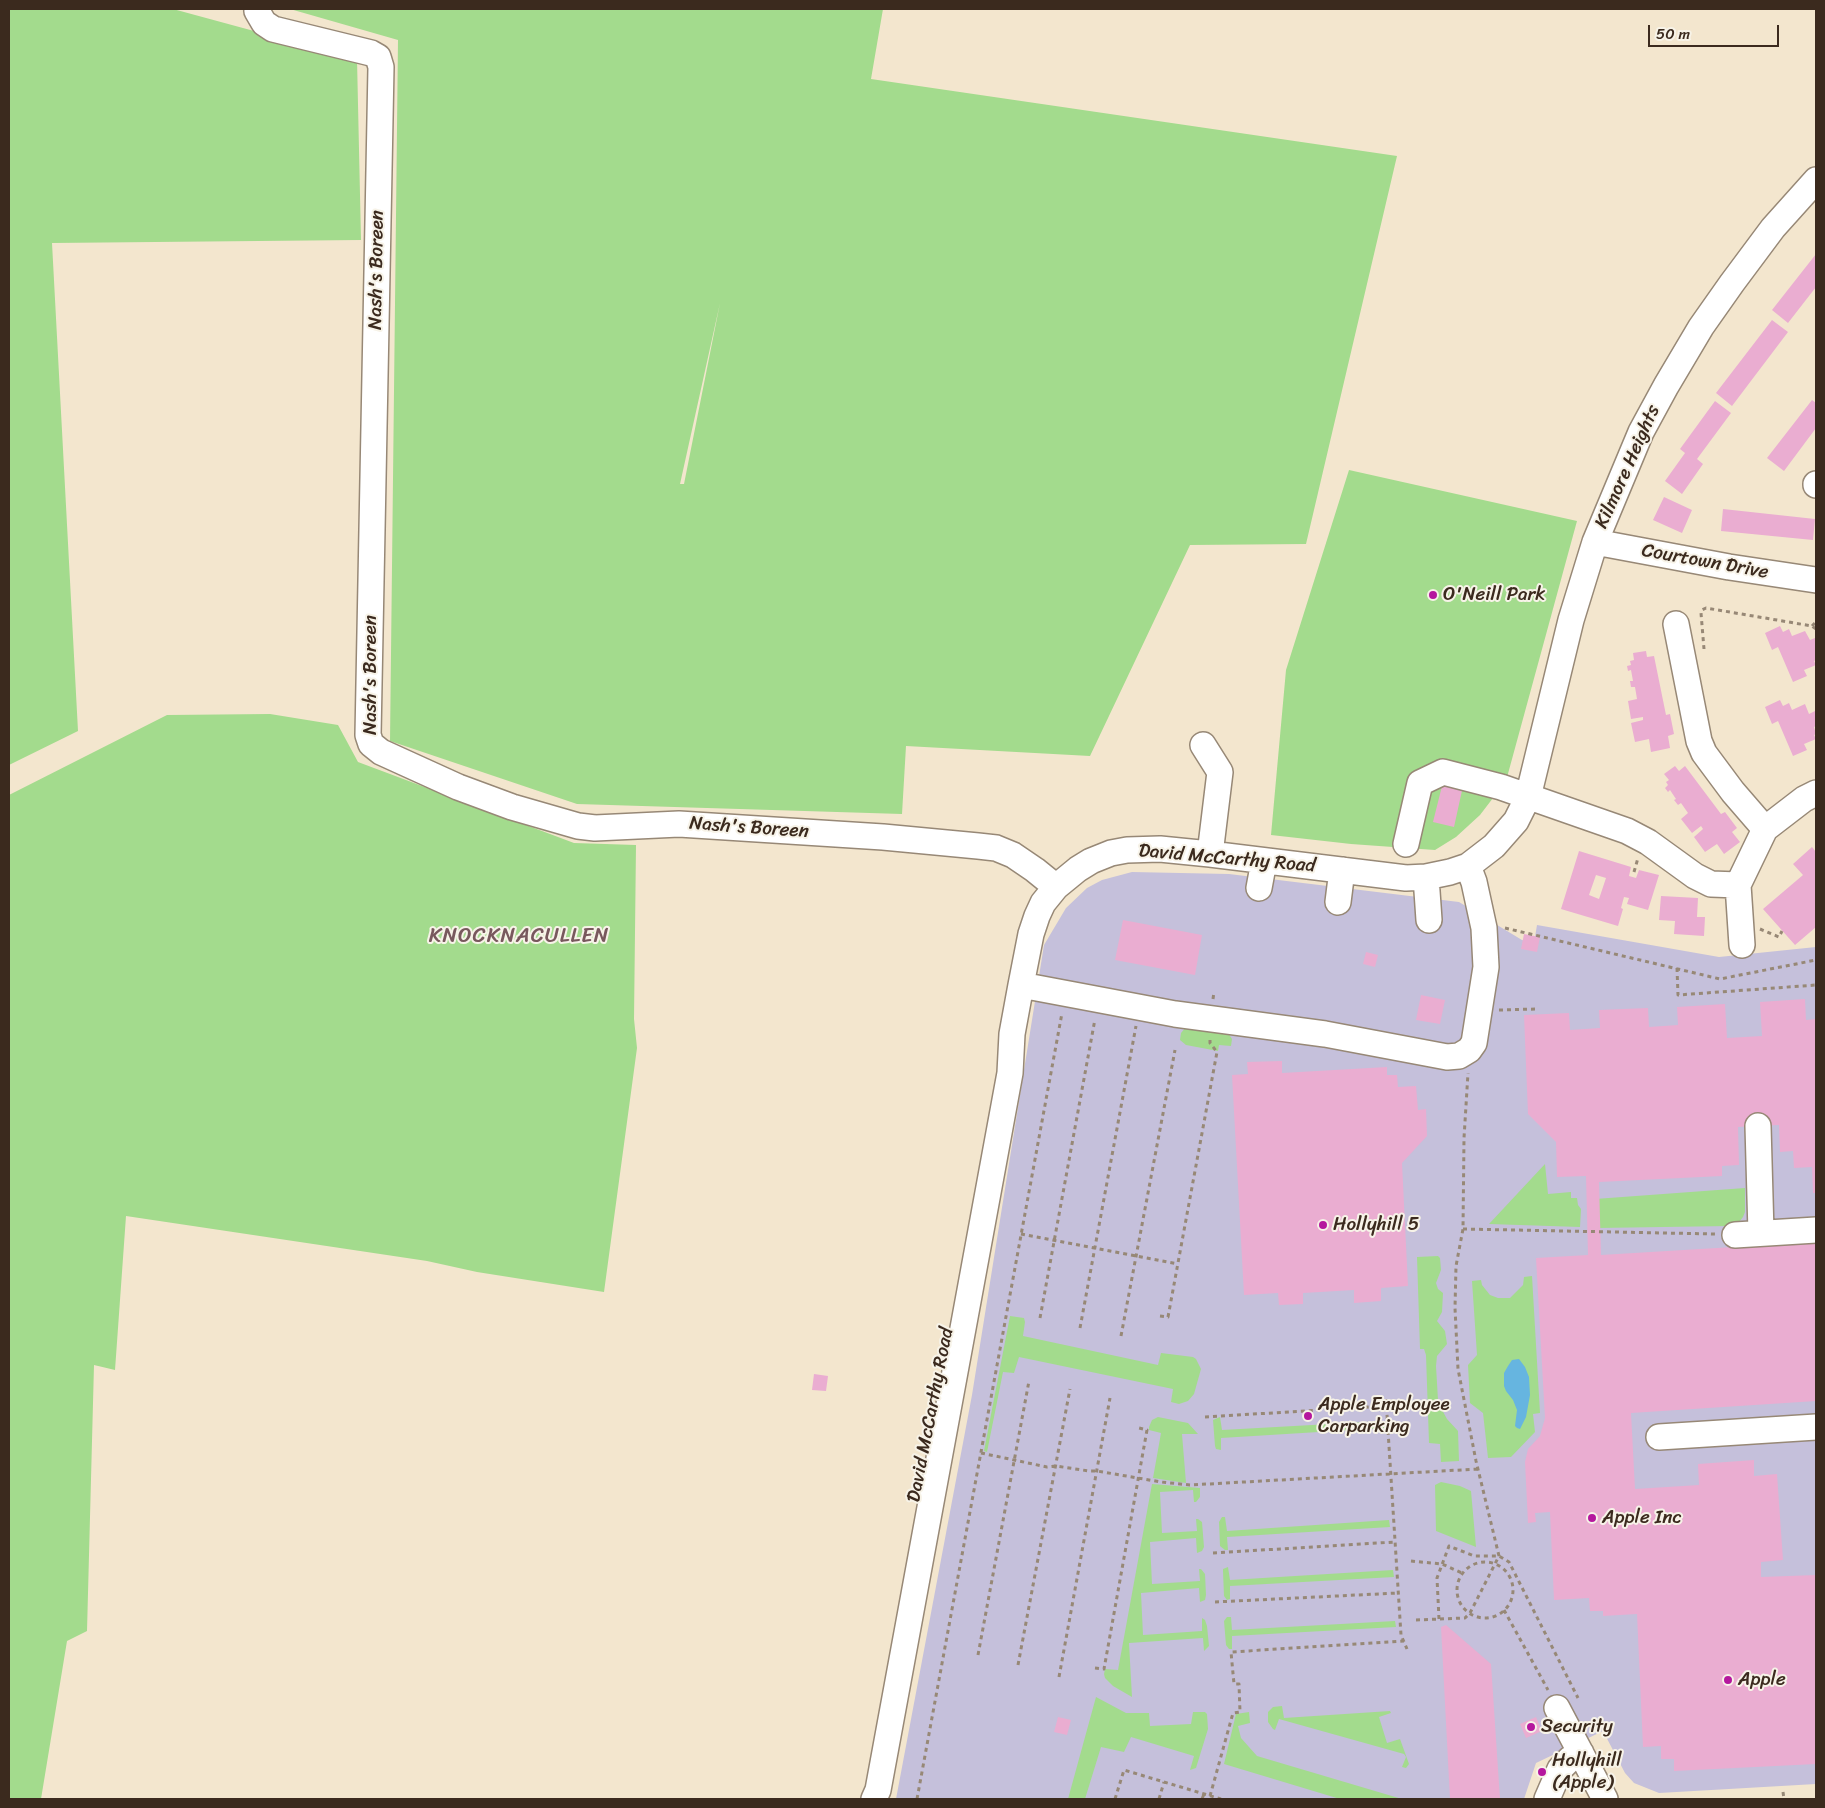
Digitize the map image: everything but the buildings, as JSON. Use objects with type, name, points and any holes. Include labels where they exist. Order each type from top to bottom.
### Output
[{"type":"street","name":"Nash's Boreen","points":[[258,9],[257,11],[264,23],[273,29],[371,53],[378,57],[381,67],[368,725],[368,735],[371,744],[381,752],[458,787],[512,807],[570,824],[595,828],[679,824],[883,837],[996,848],[1013,855],[1056,887]]},
{"type":"street","name":"Kilmore Heights","points":[[1528,797],[1570,620],[1594,542],[1641,432],[1701,327],[1773,228],[1816,180]]},
{"type":"street","name":"Courtown Drive","points":[[1594,542],[1729,567],[1816,580]]},
{"type":"street","points":[[1676,624],[1698,741],[1704,753],[1733,792],[1765,829]]},
{"type":"street","points":[[1203,745],[1220,772],[1210,854]]},
{"type":"street","points":[[1406,844],[1420,783],[1443,772],[1502,787],[1627,832],[1648,842],[1695,876],[1711,884],[1738,885]]},
{"type":"street","points":[[1742,937],[1738,885],[1765,829],[1804,799],[1816,793]]},
{"type":"street","name":"David McCarthy Road","points":[[874,1799],[878,1790],[1008,1083],[1012,1034],[1021,985],[1031,934],[1043,903],[1056,887],[1091,861],[1111,853],[1142,849],[1210,854],[1406,878],[1426,877],[1450,872],[1468,866],[1507,834],[1528,797]]},
{"type":"street","points":[[1259,888],[1264,861]]},
{"type":"street","points":[[1021,985],[1210,1020],[1325,1034],[1447,1057],[1459,1056],[1470,1050],[1474,1043],[1485,980],[1486,946],[1484,928],[1474,882],[1468,866]]},
{"type":"street","points":[[1338,902],[1342,870]]},
{"type":"street","points":[[1426,877],[1429,920]]},
{"type":"street","name":"David McCarthy Road","points":[[865,1799],[865,1786],[907,1543],[965,1235],[997,1071],[1012,1034]]},
{"type":"street","points":[[1758,1126],[1761,1233]]},
{"type":"street","points":[[1735,1235],[1816,1230]]},
{"type":"street","points":[[1659,1437],[1816,1427]]},
{"type":"street","points":[[1569,1706],[1585,1762],[1605,1799]]},
{"type":"street","points":[[1547,1799],[1560,1770],[1570,1759],[1585,1762]]},
{"type":"street","points":[[1566,1799],[1585,1762]]},
{"type":"path","points":[[1705,656],[1701,613],[1706,608],[1812,626],[1816,629]]},
{"type":"path","points":[[1812,626],[1816,622]]},
{"type":"path","points":[[1742,937],[1753,926],[1779,937],[1782,931]]},
{"type":"path","points":[[1484,928],[1510,928],[1720,979],[1816,960]]},
{"type":"path","points":[[1677,968],[1678,995],[1816,985]]},
{"type":"path","points":[[917,1799],[1065,993]]},
{"type":"path","points":[[1040,1318],[1098,1000]]},
{"type":"path","points":[[1080,1328],[1140,1008]]},
{"type":"path","points":[[1499,1010],[1537,1009]]},
{"type":"path","points":[[1160,1316],[1168,1317],[1217,1052],[1210,1043],[1210,1020]]},
{"type":"path","points":[[1121,1336],[1175,1050]]},
{"type":"path","points":[[1416,1620],[1465,1618],[1470,1613],[1499,1556],[1478,1469],[1458,1369],[1455,1308],[1456,1266],[1463,1228],[1464,1138],[1470,1050]]},
{"type":"path","points":[[1463,1228],[1735,1235]]},
{"type":"path","points":[[1021,1234],[1178,1264]]},
{"type":"path","points":[[978,1654],[1029,1380]]},
{"type":"path","points":[[1018,1665],[1070,1390]]},
{"type":"path","points":[[1059,1677],[1110,1398]]},
{"type":"path","points":[[1386,1399],[1401,1634],[1407,1649]]},
{"type":"path","points":[[1205,1417],[1387,1406]]},
{"type":"path","points":[[1095,1668],[1104,1669],[1147,1430],[1139,1428]]},
{"type":"path","points":[[981,1453],[1047,1467],[1056,1466],[1097,1471],[1190,1485],[1478,1469]]},
{"type":"path","points":[[1213,1553],[1395,1542]]},
{"type":"path","points":[[1439,1619],[1437,1578],[1450,1546],[1474,1556],[1499,1556],[1509,1562],[1569,1706]]},
{"type":"path","points":[[1411,1561],[1442,1564],[1462,1573]]},
{"type":"path","points":[[1477,1563],[1495,1564],[1503,1568],[1509,1575],[1512,1584],[1510,1602],[1497,1615],[1478,1617],[1463,1607],[1458,1599],[1458,1581],[1462,1573],[1477,1563]]},
{"type":"path","points":[[1215,1602],[1398,1593]]},
{"type":"path","points":[[1504,1610],[1536,1669]]},
{"type":"path","points":[[1210,1796],[1233,1713],[1240,1712],[1239,1684],[1234,1684],[1231,1652],[1404,1641]]},
{"type":"path","points":[[1115,1799],[1124,1770],[1221,1799]]},
{"type":"path","points":[[1159,1799],[1164,1782]]},
{"type":"path","points":[[1783,1792],[1784,1799]]},
{"type":"path","points":[[1202,1799],[1204,1794]]},
{"type":"shaded area","points":[[1132,872],[1229,874],[1459,902],[1522,940],[1534,943],[1537,925],[1719,957],[1816,947],[1816,1784],[1659,1793],[1634,1783],[1625,1773],[1603,1731],[1536,1763],[1524,1799],[896,1799],[972,1395],[1044,945],[1066,908],[1087,888],[1102,880]]},
{"type":"green space","points":[[9,9],[173,9],[357,59],[361,240],[52,243],[78,731],[9,765]]},
{"type":"green space","points":[[290,9],[883,9],[871,79],[1397,156],[1306,544],[1190,545],[1090,756],[906,746],[902,814],[577,804],[390,741],[398,40]],"holes":[[[720,303],[684,484],[680,484]]]},
{"type":"green space","name":"O'Neill Park","points":[[1349,470],[1577,521],[1506,781],[1480,815],[1456,837],[1435,850],[1351,844],[1271,835],[1286,670]]},
{"type":"green space","points":[[270,714],[338,725],[358,762],[574,843],[636,845],[634,1019],[637,1048],[604,1292],[477,1272],[427,1261],[126,1216],[115,1370],[94,1365],[87,1631],[67,1641],[41,1799],[9,1799],[9,795],[167,715]]},
{"type":"green space","points":[[1186,1027],[1228,1033],[1232,1039],[1231,1046],[1219,1045],[1218,1051],[1186,1045],[1180,1040],[1181,1033]]},
{"type":"green space","points":[[1545,1164],[1548,1194],[1571,1192],[1571,1198],[1577,1198],[1581,1209],[1580,1227],[1489,1224]]},
{"type":"green space","points":[[1745,1188],[1745,1212],[1739,1222],[1730,1226],[1597,1228],[1595,1199]]},
{"type":"green space","points":[[1438,1256],[1440,1258],[1441,1270],[1436,1283],[1438,1289],[1443,1293],[1442,1312],[1437,1321],[1445,1331],[1447,1344],[1437,1356],[1438,1400],[1447,1419],[1458,1431],[1459,1461],[1441,1462],[1440,1444],[1429,1443],[1426,1355],[1424,1349],[1420,1349],[1417,1257]]},
{"type":"green space","points":[[1532,1276],[1540,1413],[1533,1414],[1535,1432],[1511,1457],[1488,1458],[1483,1413],[1470,1403],[1468,1365],[1477,1355],[1472,1281],[1481,1280],[1482,1285],[1490,1295],[1498,1298],[1510,1298],[1523,1285],[1524,1277]]},
{"type":"green space","points":[[1010,1316],[1024,1318],[1023,1336],[1158,1365],[1161,1353],[1193,1357],[1201,1369],[1194,1394],[1188,1401],[1179,1404],[1171,1402],[1173,1389],[1019,1357],[1014,1373],[1003,1372],[987,1452],[984,1451]]},
{"type":"green space","points":[[1158,1417],[1188,1423],[1198,1434],[1182,1434],[1186,1483],[1153,1478],[1161,1433],[1149,1430],[1149,1427],[1152,1420]]},
{"type":"green space","points":[[1220,1417],[1222,1430],[1384,1421],[1384,1428],[1221,1438],[1221,1450],[1216,1449],[1215,1446],[1213,1420]]},
{"type":"green space","points":[[1441,1482],[1460,1486],[1471,1491],[1476,1547],[1436,1531],[1435,1485]]},
{"type":"green space","points":[[1152,1484],[1200,1488],[1200,1497],[1196,1502],[1194,1502],[1193,1490],[1160,1492],[1162,1533],[1197,1531],[1196,1519],[1198,1519],[1202,1522],[1204,1547],[1202,1551],[1197,1553],[1196,1538],[1150,1542],[1152,1584],[1200,1581],[1199,1569],[1201,1569],[1205,1574],[1206,1595],[1205,1600],[1200,1602],[1199,1588],[1141,1593],[1143,1635],[1202,1631],[1202,1618],[1207,1626],[1209,1646],[1204,1651],[1203,1638],[1129,1643],[1132,1697],[1113,1686],[1105,1678],[1104,1674],[1105,1669],[1118,1670]]},
{"type":"green space","points":[[1222,1517],[1225,1517],[1227,1531],[1389,1520],[1390,1527],[1227,1537],[1228,1550],[1225,1550],[1220,1546],[1219,1522]]},
{"type":"green space","points":[[1228,1567],[1230,1580],[1393,1570],[1394,1577],[1230,1586],[1230,1599],[1227,1600],[1224,1596],[1223,1569]]},
{"type":"green space","points":[[1227,1617],[1231,1617],[1232,1630],[1395,1621],[1396,1627],[1232,1636],[1232,1649],[1229,1649],[1226,1645],[1224,1621]]},
{"type":"green space","points":[[1096,1697],[1126,1713],[1149,1713],[1150,1726],[1191,1724],[1193,1712],[1205,1712],[1207,1714],[1208,1729],[1196,1768],[1190,1770],[1194,1756],[1131,1737],[1124,1752],[1101,1747],[1085,1799],[1068,1799]]},
{"type":"green space","points":[[1282,1706],[1284,1718],[1390,1711],[1391,1713],[1379,1717],[1387,1743],[1400,1739],[1409,1764],[1406,1768],[1402,1767],[1406,1757],[1404,1754],[1279,1719],[1275,1730],[1268,1722],[1268,1712],[1273,1707]]},
{"type":"green space","points":[[1249,1712],[1250,1723],[1238,1726],[1241,1738],[1257,1756],[1402,1799],[1340,1799],[1224,1764],[1236,1714]]},
{"type":"water","points":[[1519,1359],[1529,1377],[1530,1395],[1526,1417],[1520,1429],[1515,1426],[1517,1410],[1504,1386],[1504,1373],[1512,1360]]},
{"type":"place","name":"O'Neill Park","points":[[1433,595]]},
{"type":"place","name":"Hollyhill 5","points":[[1323,1225]]},
{"type":"place","name":"Apple Employee Carparking","points":[[1308,1416]]},
{"type":"place","name":"Apple Inc","points":[[1592,1518]]},
{"type":"place","name":"Apple","points":[[1728,1680]]},
{"type":"place","name":"Security","points":[[1531,1727]]},
{"type":"place","name":"Hollyhill (Apple)","points":[[1542,1772]]},
{"type":"district","name":"KNOCKNACULLEN","points":[[519,937]]}]
